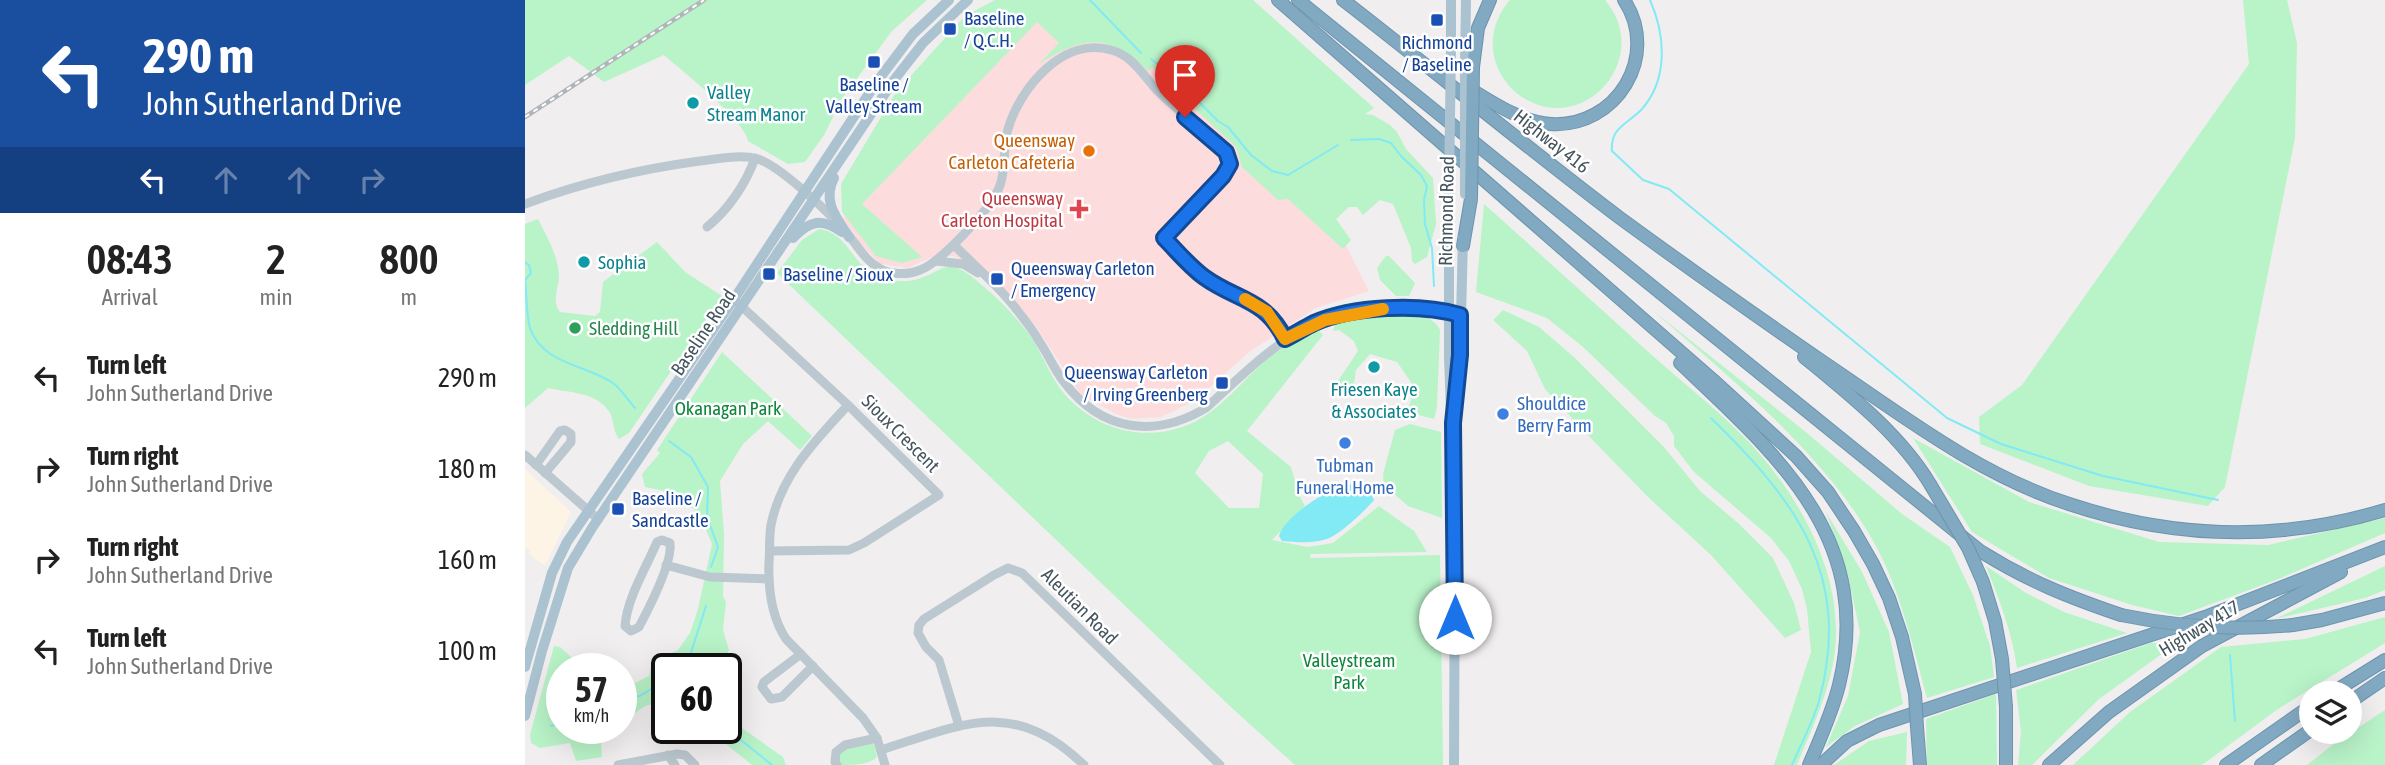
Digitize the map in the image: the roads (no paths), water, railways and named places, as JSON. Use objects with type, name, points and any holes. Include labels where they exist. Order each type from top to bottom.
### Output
[{"type":"highway","points":[[1278,0],[1741,405],[1795,456],[1828,492],[1854,531],[1889,598],[1915,694],[1920,765]]},
{"type":"highway","points":[[1298,0],[1971,544],[2017,573],[2049,590],[2121,615],[2167,625],[2216,629],[2322,621],[2385,603]]},
{"type":"highway","name":"Highway 416","points":[[1343,0],[1619,217],[1742,306]]},
{"type":"highway","points":[[1463,246],[1468,196],[1469,64],[1478,28],[1490,0]]},
{"type":"highway","points":[[1423,62],[1523,118],[1549,124],[1583,120],[1614,101],[1626,87],[1634,69],[1638,39],[1634,20],[1624,0]]},
{"type":"highway","points":[[1577,263],[1771,452],[1798,483],[1823,524],[1843,589],[1845,642],[1836,697],[1809,765]]},
{"type":"highway","points":[[1742,306],[1872,417],[1901,447],[1930,484],[1968,548],[1983,582],[1995,621],[2002,659],[2006,707],[2006,763]]},
{"type":"highway","points":[[1742,306],[1964,456],[2021,487],[2069,505],[2154,526],[2233,534],[2297,529],[2385,510]]},
{"type":"highway","points":[[1821,765],[1847,741],[1879,724],[2204,617],[2385,548]]},
{"type":"highway","name":"Highway 417","points":[[2049,765],[2109,712],[2202,646],[2385,548]]},
{"type":"highway","points":[[2351,681],[2385,660]]},
{"type":"highway","points":[[2362,694],[2385,678]]},
{"type":"highway","points":[[2229,763],[2299,714]]},
{"type":"highway","points":[[2261,765],[2299,738]]},
{"type":"main road","name":"Baseline Road","points":[[525,716],[568,568],[738,303],[803,191],[894,57],[913,34],[949,0]]},
{"type":"main road","name":"Baseline Road","points":[[525,667],[552,573],[567,542],[587,511],[738,303],[774,258],[909,60],[968,0]]},
{"type":"main road","points":[[1445,0],[1451,37]]},
{"type":"main road","name":"Richmond Road","points":[[1451,0],[1448,311],[1455,524],[1454,765]]},
{"type":"main road","points":[[1466,0],[1469,64]]},
{"type":"main road","points":[[849,147],[828,193],[831,210],[849,237]]},
{"type":"main road","points":[[774,258],[800,231],[815,223],[831,223],[849,237]]},
{"type":"main road","name":"Richmond Road","points":[[1453,423],[1460,355],[1463,246]]},
{"type":"street","points":[[525,204],[646,169],[720,159],[755,158],[777,168],[813,200],[869,261],[887,272],[909,273],[936,261],[954,245],[998,191],[1008,127],[1035,80],[1067,53],[1087,48],[1111,50],[1138,67],[1170,105],[1215,141],[1228,154],[1230,160],[1223,176],[1164,238],[1187,264],[1206,278],[1256,303],[1267,312],[1285,339]]},
{"type":"street","points":[[707,227],[719,218],[749,174],[755,158]]},
{"type":"street","points":[[954,245],[1015,307],[1062,379],[1080,401],[1103,416],[1129,425],[1160,426],[1194,415],[1206,408],[1285,339],[1315,323],[1381,309],[1448,311],[1460,315]]},
{"type":"street","points":[[936,261],[963,264],[985,278]]},
{"type":"street","name":"Sioux Crescent","points":[[738,303],[849,405],[939,495],[864,544],[849,550],[770,551]]},
{"type":"street","points":[[849,405],[804,454],[779,496],[770,527],[769,579],[773,610],[778,627],[786,639],[863,718],[877,738],[884,763],[871,765]]},
{"type":"street","points":[[536,465],[560,431],[565,430],[571,434],[571,442],[545,473]]},
{"type":"street","points":[[525,455],[598,519]]},
{"type":"street","points":[[661,540],[670,543],[671,548],[666,565],[639,627],[628,630],[625,618],[657,542],[661,540]]},
{"type":"street","points":[[666,565],[710,577],[769,579]]},
{"type":"street","name":"Aleutian Road","points":[[959,726],[939,660],[926,647],[918,633],[919,625],[924,619],[1008,568],[1023,573],[1220,765]]},
{"type":"street","points":[[801,654],[764,682],[762,687],[771,699],[782,697],[813,666]]},
{"type":"street","points":[[881,750],[959,726],[990,722],[1020,724],[1063,745],[1084,765]]},
{"type":"street","points":[[837,765],[837,752],[845,745],[877,738]]},
{"type":"street","points":[[618,765],[668,755],[685,755],[695,765]]},
{"type":"street","points":[[668,755],[675,765]]},
{"type":"water","points":[[1360,482],[1367,485],[1374,500],[1345,528],[1321,541],[1282,541],[1279,536],[1282,530],[1301,509],[1339,487]]},
{"type":"waterway","points":[[1090,0],[1141,53]]},
{"type":"waterway","points":[[1650,0],[1661,41],[1662,56],[1657,84],[1642,109],[1617,131],[1612,143],[1612,151],[1643,180],[1669,189],[1947,418],[2001,444],[2103,476],[2218,500]]},
{"type":"waterway","points":[[1151,59],[1174,77],[1218,121],[1228,127],[1251,155],[1272,171],[1288,175],[1338,145]]},
{"type":"waterway","points":[[1351,140],[1379,139],[1391,143],[1421,175],[1427,186],[1424,200],[1425,224],[1432,248],[1434,286]]},
{"type":"waterway","points":[[525,262],[531,273],[525,280],[528,317],[536,340],[555,357],[613,383],[635,408]]},
{"type":"waterway","points":[[1711,418],[1769,480],[1791,511],[1810,543],[1822,578],[1828,615],[1828,656],[1819,701],[1792,765]]},
{"type":"waterway","points":[[669,441],[691,457],[708,487],[707,517],[718,547],[711,567]]},
{"type":"waterway","points":[[691,653],[706,606]]},
{"type":"waterway","points":[[2230,655],[2235,721]]},
{"type":"waterway","points":[[637,696],[651,689]]},
{"type":"waterway","points":[[742,741],[772,765]]},
{"type":"railway","points":[[525,117],[704,0]]},
{"type":"place","name":"Richmond / Baseline","points":[[1437,20]]},
{"type":"place","name":"Baseline / Q.C.H.","points":[[950,29]]},
{"type":"place","name":"Baseline / Valley Stream","points":[[874,62]]},
{"type":"place","name":"Valley Stream Manor","points":[[693,103]]},
{"type":"place","name":"Queensway Carleton Cafeteria","points":[[1089,151]]},
{"type":"place","name":"Queensway Carleton Hospital","points":[[1079,209]]},
{"type":"place","name":"Sophia","points":[[584,262]]},
{"type":"place","name":"Baseline / Sioux","points":[[769,274]]},
{"type":"place","name":"Queensway Carleton / Emergency","points":[[997,279]]},
{"type":"place","name":"Sledding Hill","points":[[575,328]]},
{"type":"place","name":"Friesen Kaye & Associates","points":[[1374,367]]},
{"type":"place","name":"Queensway Carleton / Irving Greenberg","points":[[1222,383]]},
{"type":"place","name":"Shouldice Berry Farm","points":[[1503,414]]},
{"type":"place","name":"Tubman Funeral Home","points":[[1345,443]]},
{"type":"place","name":"Baseline / Sandcastle","points":[[618,509]]},
{"type":"park label","name":"Okanagan Park","points":[[728,408]]},
{"type":"park label","name":"Valleystream Park","points":[[1349,671]]}]
